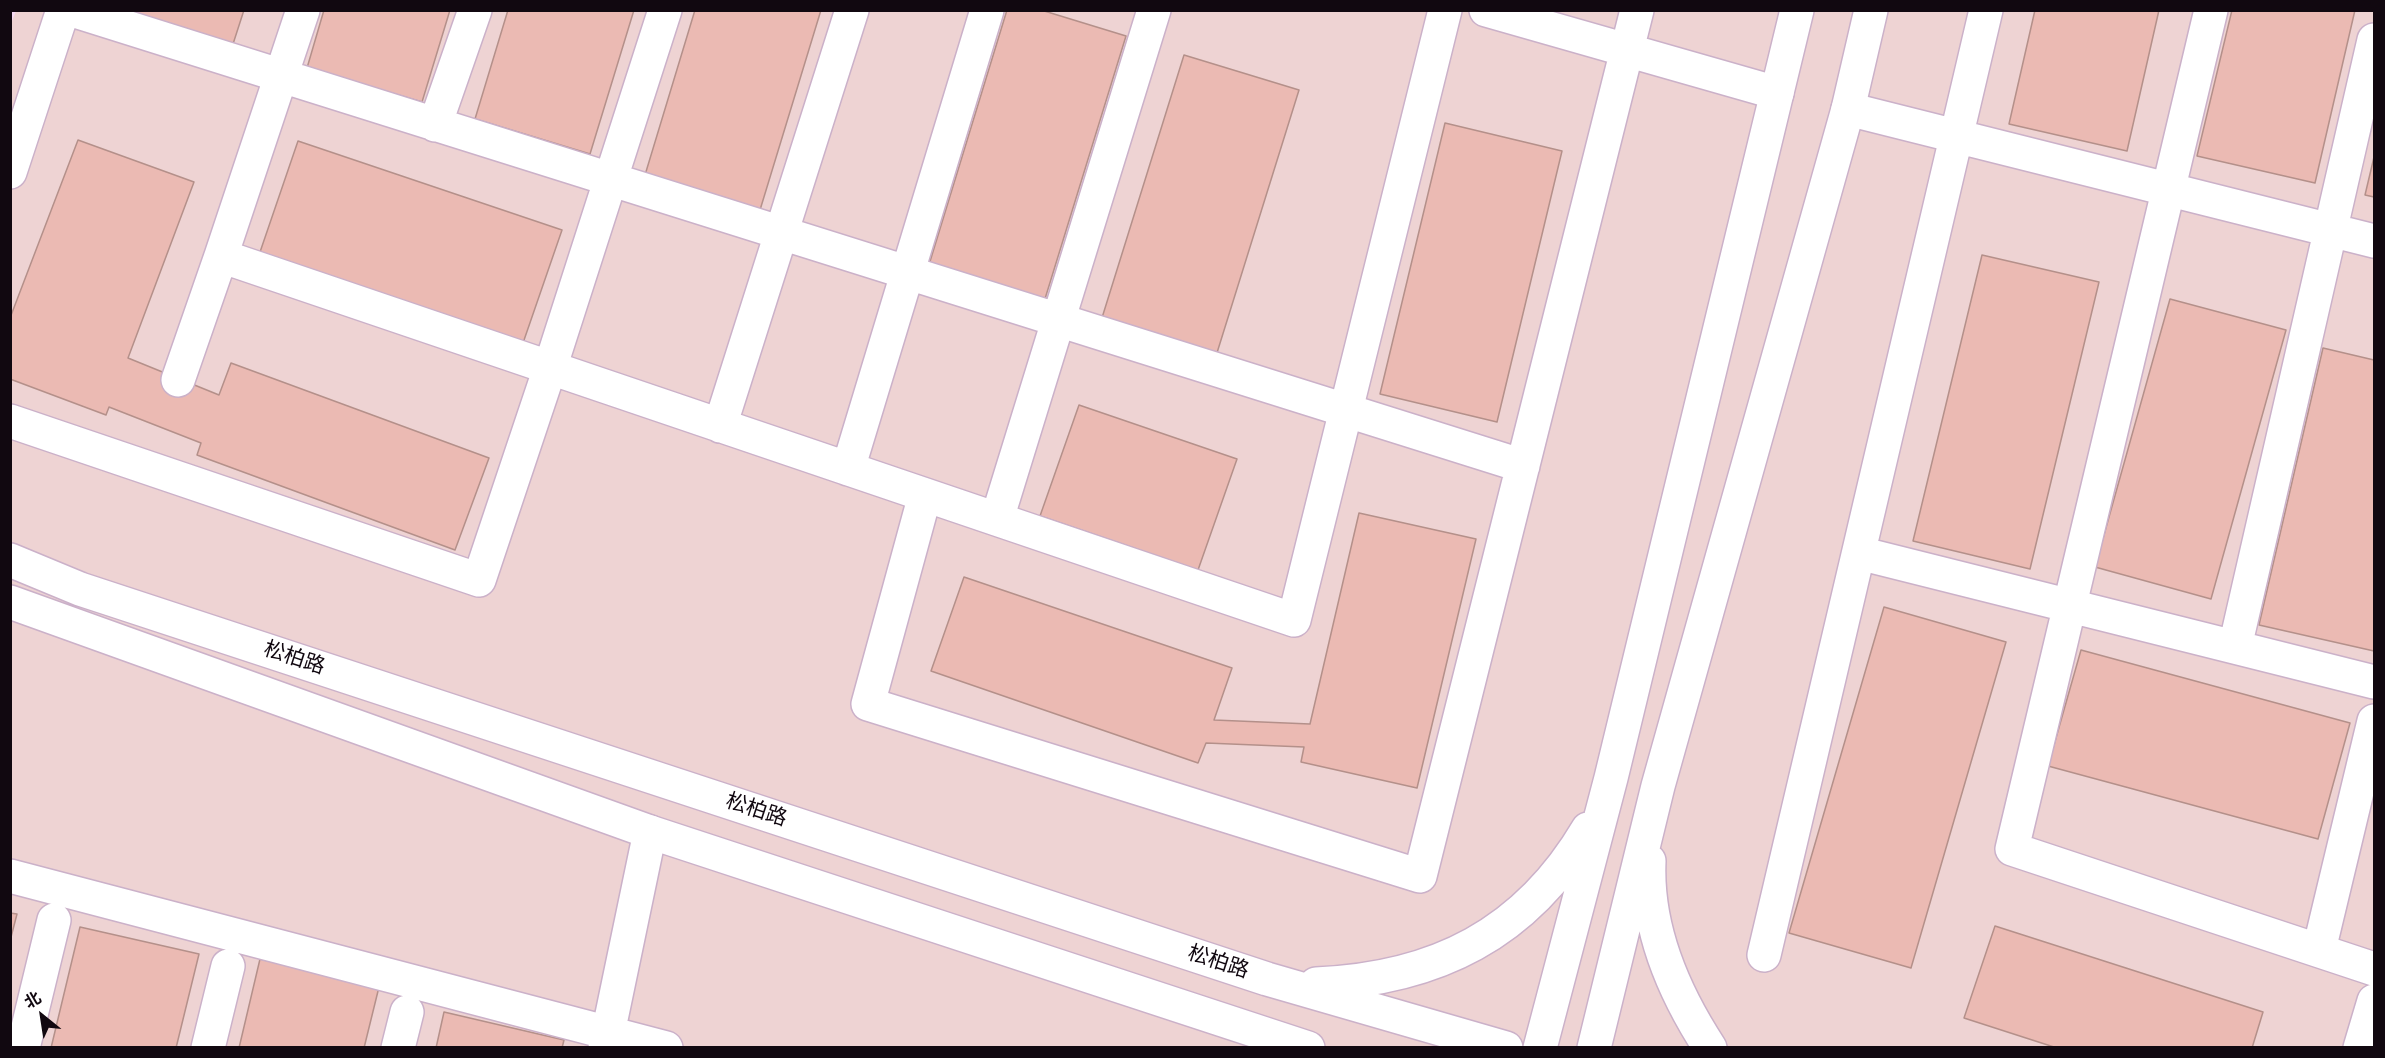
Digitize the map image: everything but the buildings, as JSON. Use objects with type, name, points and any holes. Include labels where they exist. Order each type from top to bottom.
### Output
[{"type":"street","points":[[10,172],[63,10]]},
{"type":"street","points":[[72,10],[1523,466]]},
{"type":"street","points":[[178,380],[303,10]]},
{"type":"street","points":[[435,125],[475,10]]},
{"type":"street","points":[[10,422],[479,580],[665,10]]},
{"type":"street","points":[[720,426],[852,10]]},
{"type":"street","points":[[848,469],[987,10]]},
{"type":"street","points":[[997,519],[1154,10]]},
{"type":"street","points":[[221,256],[1294,620],[1445,10]]},
{"type":"street","points":[[1486,10],[1777,93]]},
{"type":"street","points":[[925,495],[868,704],[1420,876],[1637,10]]},
{"type":"street","points":[[1540,1047],[1611,778],[1797,10]]},
{"type":"street","points":[[1594,1047],[1658,786],[1848,110],[1871,10]]},
{"type":"street","points":[[1764,955],[1986,10]]},
{"type":"street","points":[[2211,10],[2012,849],[2374,969]]},
{"type":"street","points":[[2235,647],[2374,40]]},
{"type":"street","points":[[1848,110],[2374,241]]},
{"type":"street","points":[[1859,553],[2374,682]]},
{"type":"street","points":[[10,555],[43,573],[81,589]]},
{"type":"street","name":"松柏路","points":[[10,560],[81,589],[1268,979],[1506,1047]]},
{"type":"street","name":"松柏路","points":[[10,602],[650,831],[1308,1047]]},
{"type":"street","points":[[10,622],[71,624]]},
{"type":"street","points":[[2319,950],[2374,721]]},
{"type":"street","points":[[1268,979],[1312,984],[1356,982],[1389,976],[1443,960],[1482,939],[1517,915],[1548,886],[1574,854],[1595,817],[1611,778]]},
{"type":"street","points":[[1658,786],[1650,846],[1652,906],[1661,946],[1673,983],[1691,1020],[1710,1047]]},
{"type":"street","points":[[607,1040],[650,831]]},
{"type":"street","points":[[10,876],[607,1040],[666,1047]]},
{"type":"street","points":[[23,1047],[54,920]]},
{"type":"street","points":[[208,1047],[228,966]]},
{"type":"street","points":[[2360,1047],[2374,1000]]},
{"type":"street","points":[[398,1047],[407,1012]]},
{"type":"street","points":[[1256,1031],[1291,1047]]},
{"type":"shaded area","points":[[16,11],[2374,11],[2374,1047],[11,1048],[10,26]]}]
